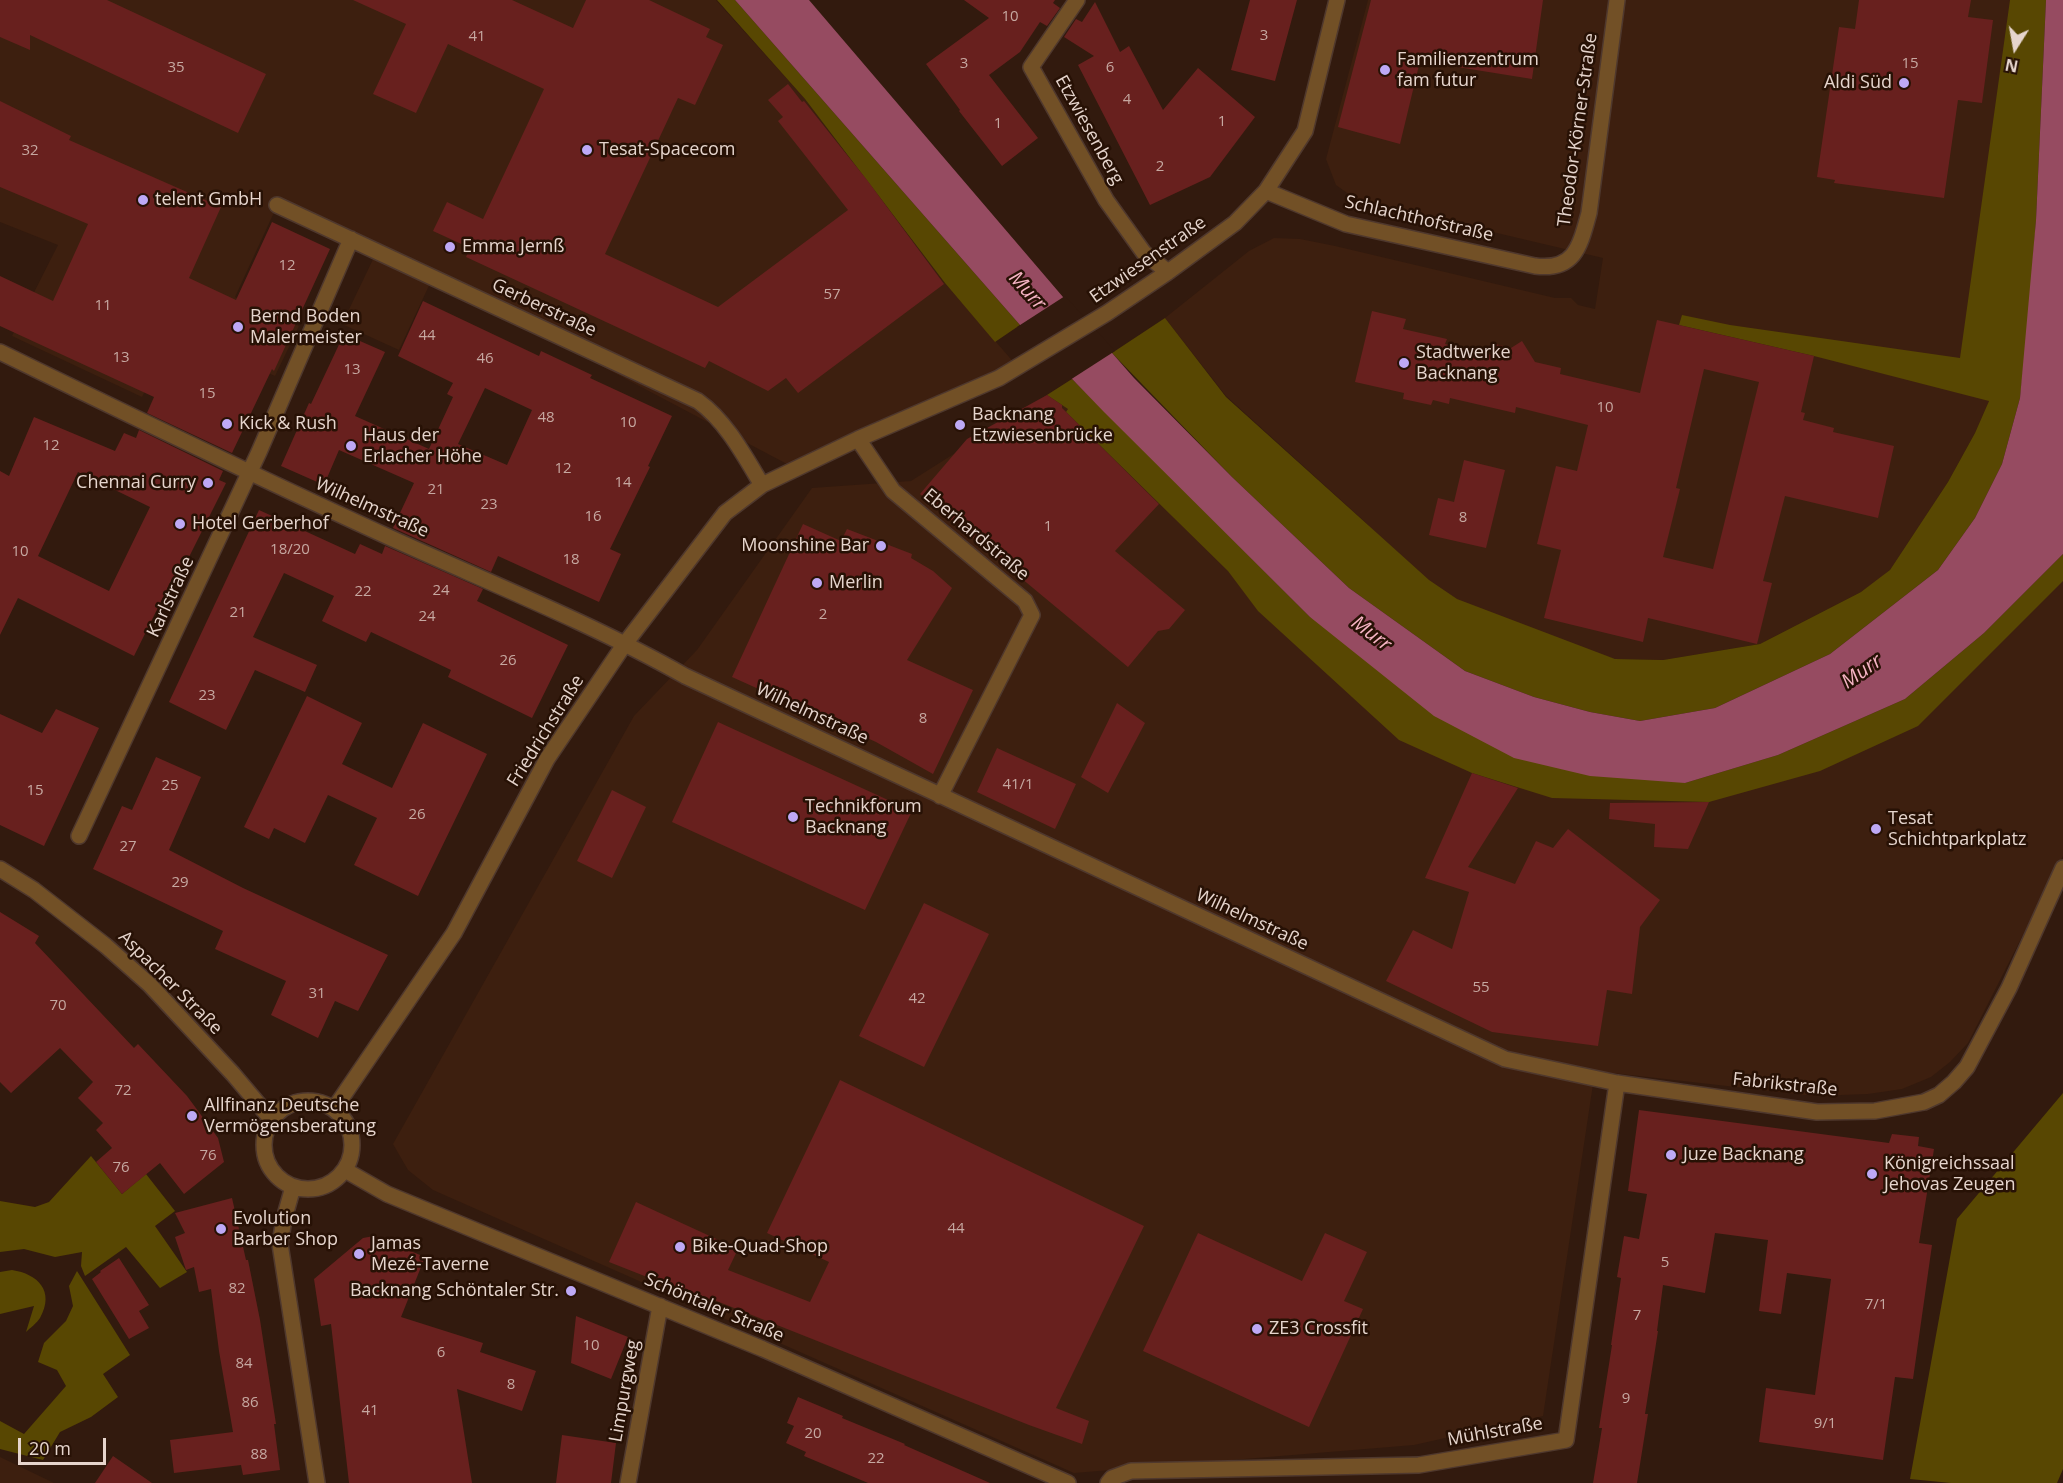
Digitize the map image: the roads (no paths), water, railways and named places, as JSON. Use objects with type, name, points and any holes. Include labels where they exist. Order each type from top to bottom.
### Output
[{"type":"street","name":"Etzwiesenberg","points":[[1077,0],[1031,67],[1106,200],[1144,253],[1168,272]]},
{"type":"street","name":"Etzwiesenstraße","points":[[858,439],[999,378],[1107,313],[1235,223],[1266,191],[1305,131],[1337,0]]},
{"type":"street","name":"Theodor-Körner-Straße","points":[[1567,260],[1580,246],[1589,213],[1617,0]]},
{"type":"street","name":"Schlachthofstraße","points":[[1266,191],[1346,224],[1535,266],[1553,267],[1567,260]]},
{"type":"street","name":"Gerberstraße","points":[[277,206],[698,401],[710,409],[737,443],[762,484]]},
{"type":"street","name":"Karlstraße","points":[[79,836],[249,474],[351,239]]},
{"type":"street","name":"Wilhelmstraße","points":[[0,352],[249,474],[624,645],[695,681],[1505,1059],[1617,1083]]},
{"type":"street","name":"Friedrichstraße","points":[[334,1109],[454,933],[547,759],[624,645],[725,513],[762,484],[858,439]]},
{"type":"street","name":"Eberhardstraße","points":[[858,439],[893,491],[1025,601],[1032,615],[940,796]]},
{"type":"street","name":"Fabrikstraße","points":[[1617,1083],[1817,1112],[1875,1111],[1924,1102],[1939,1095],[1967,1068],[1981,1044],[2063,868]]},
{"type":"street","name":"Aspacher Straße","points":[[0,869],[34,890],[106,946],[150,985],[233,1074],[271,1119]]},
{"type":"street","name":"Mühlstraße","points":[[1108,1483],[1112,1478],[1131,1472],[1419,1465],[1566,1440],[1617,1083]]},
{"type":"street","points":[[303,1101],[315,1101],[334,1109],[351,1132],[351,1156],[345,1170],[335,1181],[319,1189],[293,1188],[281,1181],[272,1171],[263,1146],[265,1132],[271,1119],[287,1106],[303,1101]]},
{"type":"street","name":"Schöntaler Straße","points":[[345,1170],[387,1194],[660,1306],[1068,1483]]},
{"type":"street","points":[[293,1188],[280,1244],[317,1483]]},
{"type":"street","name":"Limpurgweg","points":[[628,1483],[660,1306]]},
{"type":"water","name":"Murr","points":[[735,0],[809,0],[1134,378],[1232,477],[1349,588],[1465,671],[1534,697],[1590,712],[1640,721],[1715,708],[1830,654],[1938,570],[1975,518],[2002,464],[2020,398],[2036,220],[2046,0],[2063,0],[2063,554],[1984,633],[1905,699],[1778,755],[1685,783],[1590,776],[1514,758],[1434,716],[1310,617],[1020,325]]},
{"type":"place","name":"Familienzentrum fam futur","points":[[1385,70]]},
{"type":"place","name":"Aldi Süd","points":[[1904,83]]},
{"type":"place","name":"Tesat-Spacecom","points":[[587,150]]},
{"type":"place","name":"telent GmbH","points":[[143,200]]},
{"type":"place","name":"Emma Jernß","points":[[450,247]]},
{"type":"place","name":"Bernd Boden Malermeister","points":[[238,327]]},
{"type":"place","name":"Stadtwerke Backnang","points":[[1404,363]]},
{"type":"place","name":"Kick & Rush","points":[[227,424]]},
{"type":"place","name":"Backnang Etzwiesenbrücke","points":[[960,425]]},
{"type":"place","name":"Haus der Erlacher Höhe","points":[[351,446]]},
{"type":"place","name":"Chennai Curry","points":[[208,483]]},
{"type":"place","name":"Hotel Gerberhof","points":[[180,524]]},
{"type":"place","name":"Moonshine Bar","points":[[881,546]]},
{"type":"place","name":"Merlin","points":[[817,583]]},
{"type":"place","name":"Technikforum Backnang","points":[[793,817]]},
{"type":"place","name":"Tesat Schichtparkplatz","points":[[1876,829]]},
{"type":"place","name":"Allfinanz Deutsche Vermögensberatung","points":[[192,1116]]},
{"type":"place","name":"Juze Backnang","points":[[1671,1155]]},
{"type":"place","name":"Königreichssaal Jehovas Zeugen","points":[[1872,1174]]},
{"type":"place","name":"Evolution Barber Shop","points":[[221,1229]]},
{"type":"place","name":"Bike-Quad-Shop","points":[[680,1247]]},
{"type":"place","name":"Jamas Mezé-Taverne","points":[[359,1254]]},
{"type":"place","name":"Backnang Schöntaler Str.","points":[[571,1291]]},
{"type":"place","name":"ZE3 Crossfit","points":[[1257,1329]]}]
